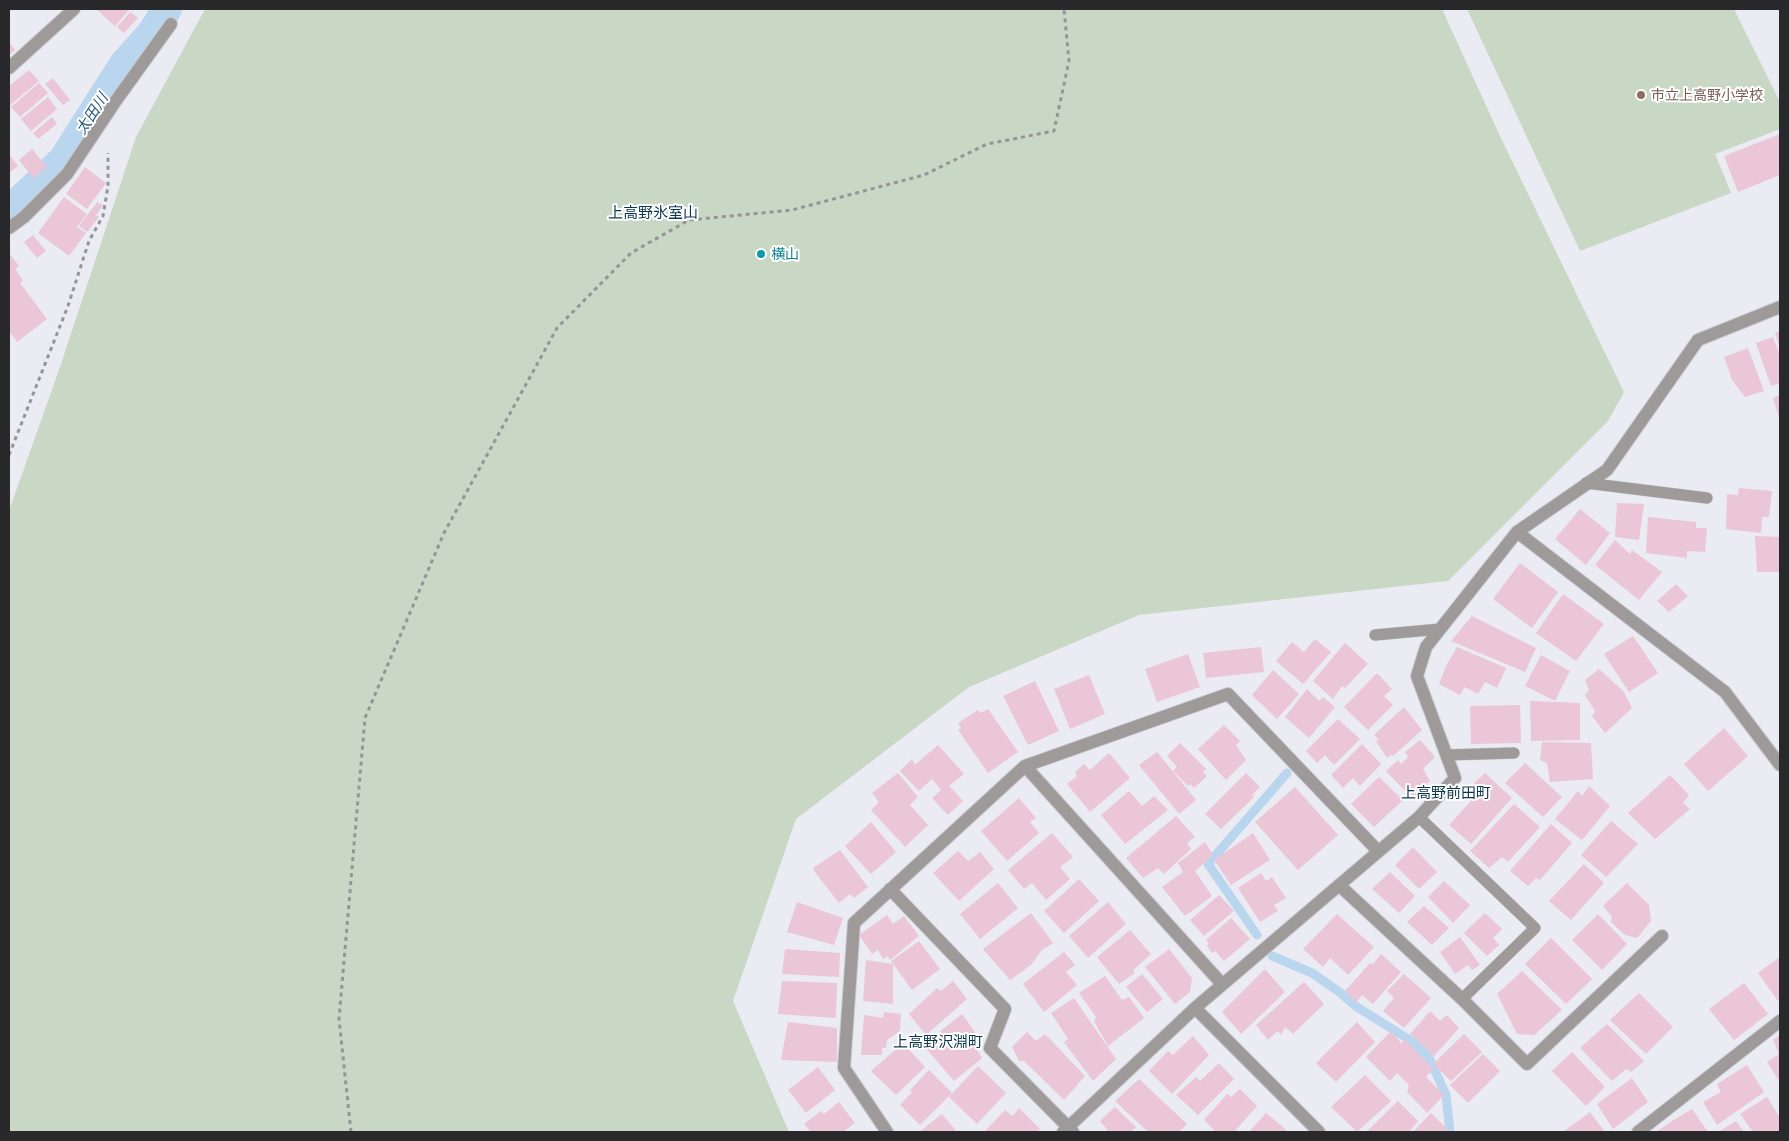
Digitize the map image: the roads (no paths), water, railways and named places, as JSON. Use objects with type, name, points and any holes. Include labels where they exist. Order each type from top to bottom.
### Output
[{"type":"street","points":[[9,68],[74,9]]},
{"type":"street","points":[[10,224],[24,217],[67,174],[115,102],[171,24]]},
{"type":"street","points":[[890,889],[1004,1009],[990,1048],[1068,1131],[1195,1008],[1419,816],[1455,778],[1417,676],[1426,647],[1517,532],[1607,470],[1698,340],[1780,307]]},
{"type":"street","points":[[1517,532],[1725,692],[1780,765]]},
{"type":"street","points":[[887,1132],[844,1068],[854,923],[1025,766],[1228,694],[1378,851]]},
{"type":"street","points":[[1025,766],[1222,984]]},
{"type":"street","points":[[1339,885],[1462,999],[1527,1064],[1662,936]]},
{"type":"street","points":[[1195,1008],[1319,1132]]},
{"type":"street","points":[[1638,1132],[1780,1021]]},
{"type":"lane","points":[[1586,483],[1707,498]]},
{"type":"lane","points":[[1375,635],[1440,629]]},
{"type":"lane","points":[[1446,755],[1514,753]]},
{"type":"lane","points":[[1419,816],[1535,928],[1462,999]]},
{"type":"waterway","name":"太田川","points":[[9,211],[63,160],[124,64],[151,34],[167,9]]},
{"type":"waterway","points":[[1257,935],[1208,864],[1287,773]]},
{"type":"waterway","points":[[1272,956],[1312,973],[1357,1007],[1413,1042],[1429,1058],[1446,1095],[1450,1132]]},
{"type":"place","name":"市立上高野小学校","points":[[1641,95]]},
{"type":"place","name":"横山","points":[[761,254]]},
{"type":"district","name":"上高野氷室山","points":[[653,213]]},
{"type":"district","name":"上高野前田町","points":[[1446,793]]},
{"type":"district","name":"上高野沢淵町","points":[[938,1042]]}]
